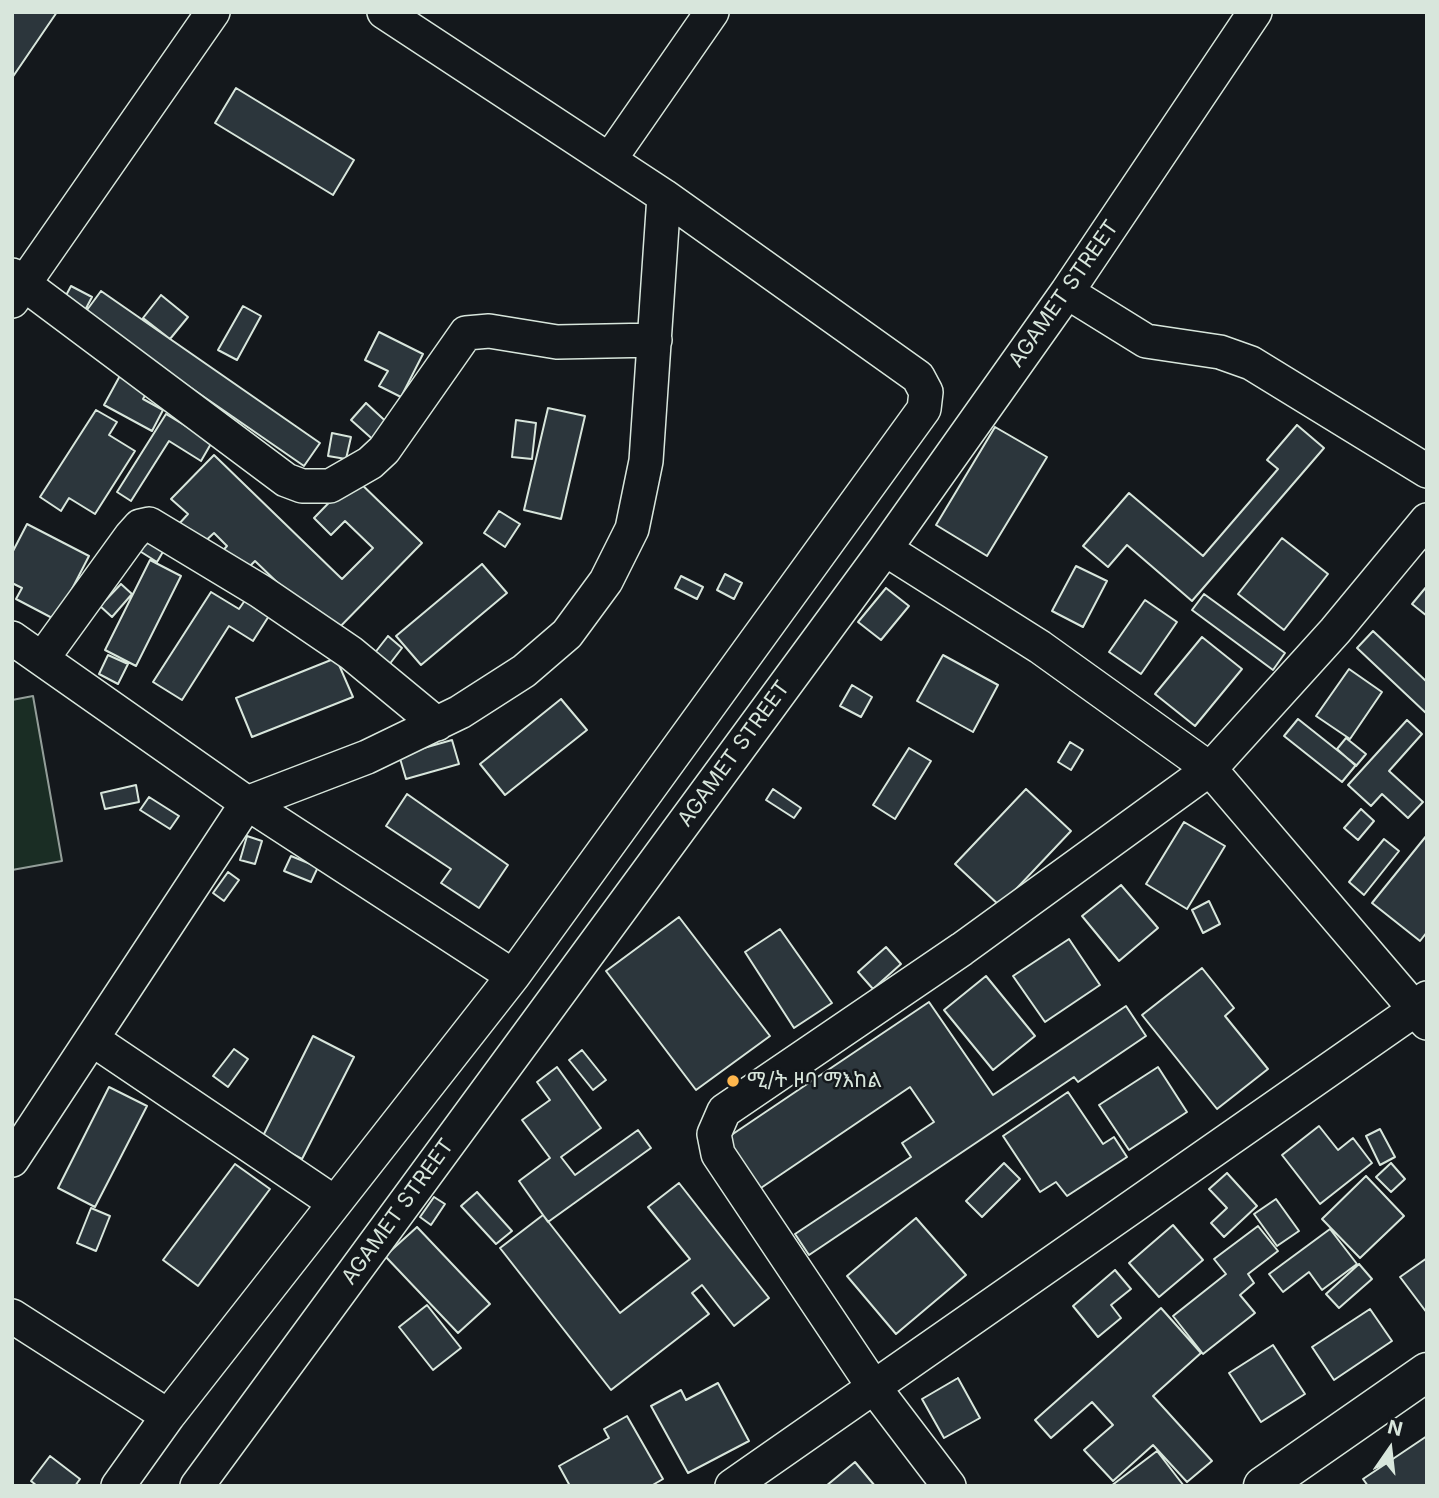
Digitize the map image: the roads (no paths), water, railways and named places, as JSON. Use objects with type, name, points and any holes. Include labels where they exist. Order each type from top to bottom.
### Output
[{"type":"main road","points":[[1264,1486],[1427,1372]]},
{"type":"street","points":[[213,12],[16,287],[286,480],[315,488],[330,486],[351,475],[384,450],[466,333],[489,331],[557,342],[655,340]]},
{"type":"street","points":[[610,159],[712,12]]},
{"type":"street","name":"AGAMET STREET","points":[[197,1486],[885,549],[1067,292],[1255,12]]},
{"type":"street","points":[[118,1486],[168,1416],[513,976],[924,409],[926,392],[918,377],[664,196],[390,14]]},
{"type":"street","points":[[12,1160],[247,803],[367,757],[437,724],[524,671],[567,634],[606,581],[632,529],[646,461],[664,196]]},
{"type":"street","points":[[1067,292],[1146,341],[1220,352],[1251,363],[1427,471]]},
{"type":"street","points":[[949,1486],[873,1386],[718,1154],[715,1135],[724,1111],[962,950],[1210,769],[1335,631],[1427,520]]},
{"type":"street","points":[[42,659],[131,536],[140,526],[149,524],[260,591],[351,653],[437,724]]},
{"type":"street","points":[[732,1486],[873,1386],[1423,1010],[1210,769],[1040,647],[885,549]]},
{"type":"street","points":[[12,638],[247,803],[513,976]]},
{"type":"street","points":[[92,1039],[335,1203]]},
{"type":"street","points":[[12,1317],[168,1416]]},
{"type":"place","name":"ሚ/ት ዞባ ማእከል","points":[[733,1081]]}]
